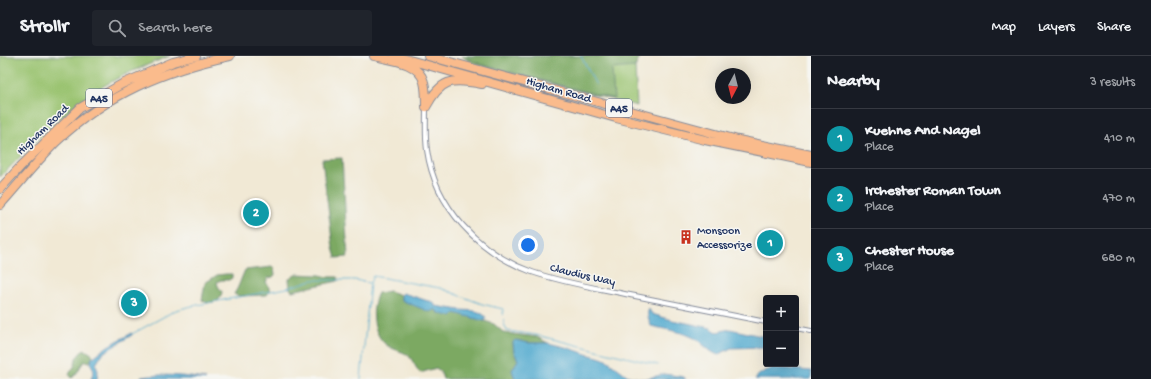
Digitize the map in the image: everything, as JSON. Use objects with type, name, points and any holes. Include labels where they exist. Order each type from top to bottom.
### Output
[{"type":"highway","name":"Higham Road","points":[[0,189],[20,167],[80,108],[122,84],[173,62],[196,56]]},
{"type":"highway","name":"Higham Road","points":[[0,205],[57,142],[107,102],[152,79],[172,71],[202,62],[230,56]]},
{"type":"highway","points":[[374,56],[406,64],[416,69],[420,73],[424,82],[426,108]]},
{"type":"highway","name":"Higham Road","points":[[395,56],[616,118],[705,140],[811,162]]},
{"type":"highway","name":"Higham Road","points":[[428,56],[738,140],[811,155]]},
{"type":"highway","points":[[426,108],[433,94],[439,88],[447,83],[458,80],[530,93]]},
{"type":"highway","points":[[0,184],[20,167]]},
{"type":"street","name":"Claudius Way","points":[[426,108],[427,151],[434,176],[445,201],[471,235],[490,251],[510,262],[549,278],[763,321]]},
{"type":"street","points":[[799,329],[811,331]]},
{"type":"green space","points":[[0,56],[170,56],[124,75],[94,92],[65,114],[0,177]]},
{"type":"green space","points":[[462,56],[641,56],[635,67],[637,106],[472,64]]},
{"type":"green space","points":[[466,56],[640,56],[635,67],[612,69],[614,99],[483,65],[468,59]]},
{"type":"green space","points":[[342,158],[348,257],[336,258],[333,248],[322,159]]},
{"type":"green space","points":[[272,267],[275,275],[268,278],[266,282],[269,288],[267,295],[239,296],[234,294],[245,270]]},
{"type":"green space","points":[[232,274],[232,278],[217,282],[222,292],[218,301],[207,303],[202,300],[205,283],[217,275]]},
{"type":"green space","points":[[295,274],[338,277],[338,281],[292,291],[290,289],[289,279]]},
{"type":"green space","points":[[389,291],[401,295],[401,300],[432,310],[435,309],[438,313],[455,313],[466,315],[494,324],[504,333],[537,337],[548,343],[524,343],[518,340],[513,343],[514,352],[518,360],[512,370],[515,379],[443,379],[440,371],[436,368],[420,373],[408,355],[388,346],[379,336],[376,329],[373,314],[375,299],[378,293]]},
{"type":"green space","points":[[84,349],[93,355],[90,362],[85,361],[72,378],[69,374],[75,365],[76,358]]},
{"type":"water","points":[[403,293],[430,301],[434,303],[435,306],[478,312],[486,318],[484,321],[455,313],[452,316],[441,314],[435,309],[430,312],[401,300],[401,295]]},
{"type":"water","points":[[649,309],[652,314],[672,320],[711,328],[717,332],[730,329],[763,336],[763,347],[731,348],[718,355],[690,336],[676,331],[651,326],[648,311]]},
{"type":"water","points":[[132,333],[132,335],[103,353],[96,364],[98,371],[97,379],[91,379],[94,370],[91,364],[92,358],[108,346]]},
{"type":"water","points":[[515,340],[529,343],[548,343],[598,357],[607,360],[628,376],[643,379],[515,379],[512,370],[518,360],[514,352],[513,342]]},
{"type":"water","points":[[775,369],[811,371],[811,379],[755,379],[758,375],[766,371]]},
{"type":"water","points":[[665,374],[684,377],[686,379],[644,379]]},
{"type":"water","points":[[160,375],[206,379],[139,379],[141,377]]},
{"type":"waterway","points":[[581,56],[596,85]]},
{"type":"waterway","points":[[361,379],[370,283],[373,276],[440,288],[482,304],[503,309],[504,324],[507,331],[536,335],[658,365]]},
{"type":"waterway","points":[[132,334],[176,310],[287,288],[312,280],[355,280],[369,283]]},
{"type":"place","name":"Irchester Roman Town","points":[[256,213]]},
{"type":"place","name":"Monsoon Accessorize","points":[[686,237]]},
{"type":"place","name":"Kuehne And Nagel","points":[[770,243]]},
{"type":"place","name":"Chester House","points":[[134,303]]}]
